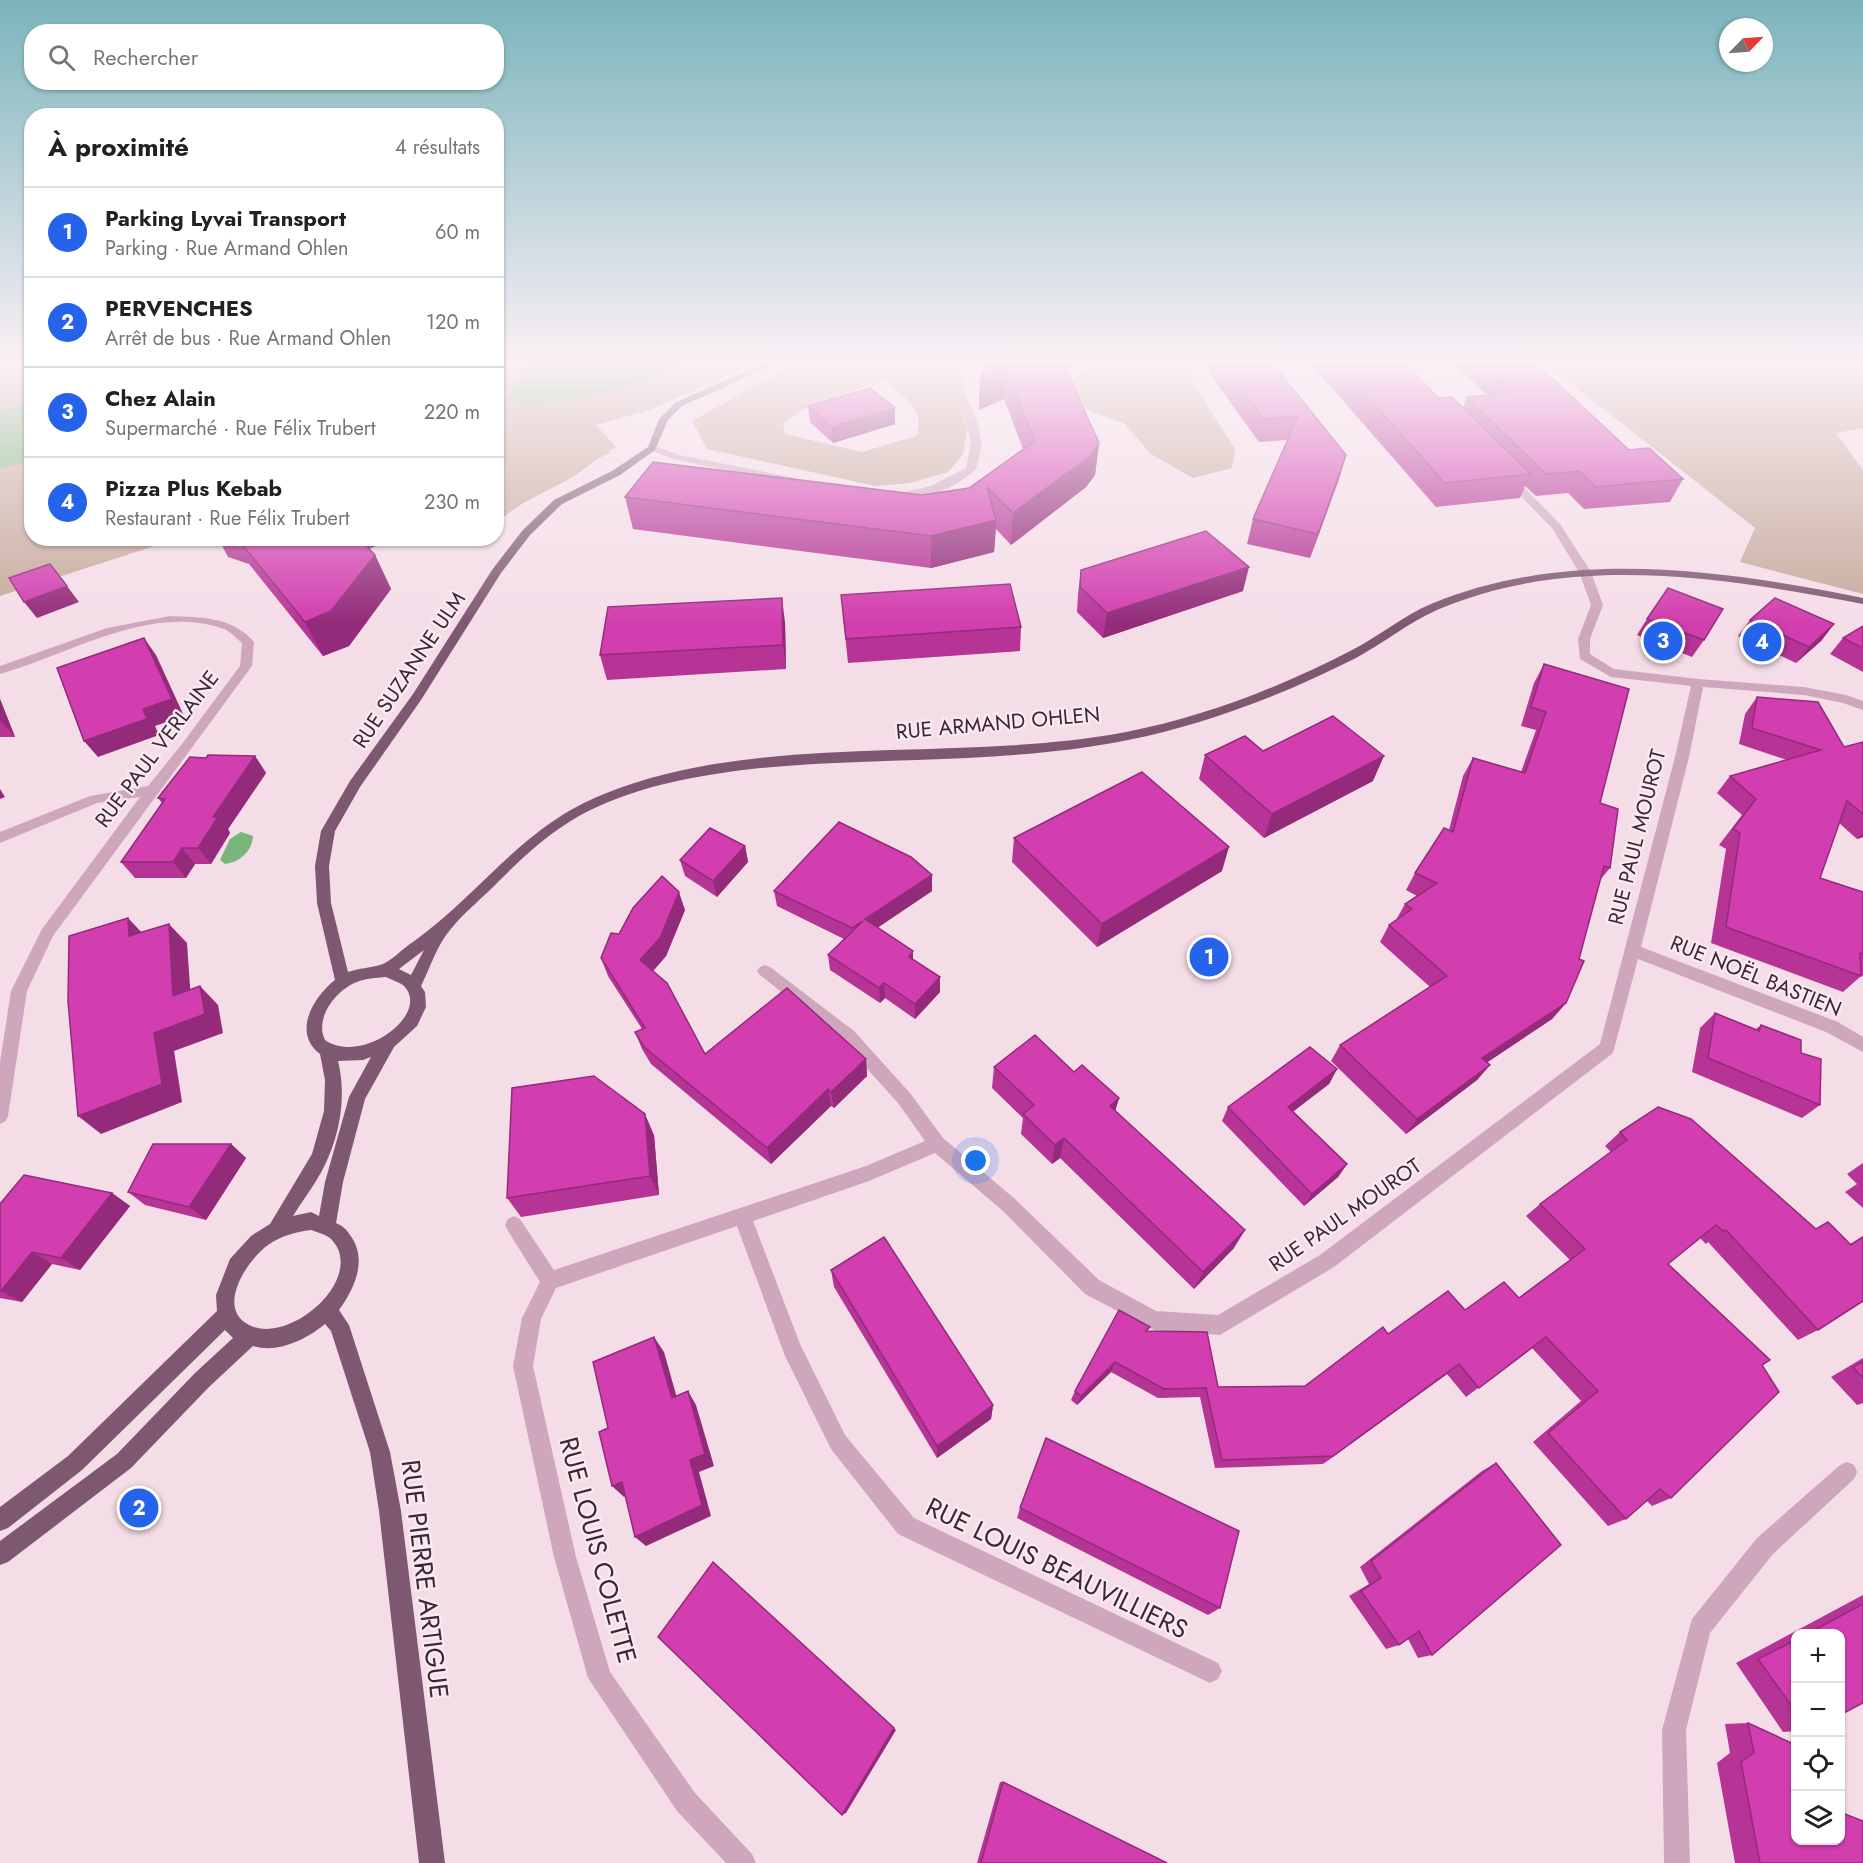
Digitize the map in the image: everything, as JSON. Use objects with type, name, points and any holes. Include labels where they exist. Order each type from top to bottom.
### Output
[{"type":"main road","name":"RUE SUZANNE ULM","points":[[343,981],[324,903],[322,866],[328,831],[496,572],[526,532],[558,502],[616,473],[649,450]]},
{"type":"main road","name":"RUE ARMAND OHLEN","points":[[387,971],[399,958],[442,929],[536,839],[572,814],[617,793],[679,774],[787,759],[1043,748],[1128,736],[1191,719],[1254,698],[1330,666],[1386,636],[1419,614],[1466,596],[1523,580],[1585,572],[1655,571],[1770,584],[1863,601]]},
{"type":"main road","name":"RUE ARMAND OHLEN","points":[[414,985],[442,929]]},
{"type":"main road","points":[[327,1224],[334,1182],[357,1097],[386,1046],[411,1022],[417,1009],[418,996],[414,985],[408,978],[387,971],[371,972],[343,981],[327,995],[314,1020],[314,1031],[318,1041],[327,1049],[341,1055],[354,1055],[386,1046]]},
{"type":"main road","points":[[276,1230],[289,1205],[313,1170],[329,1131],[335,1096],[333,1068],[327,1049]]},
{"type":"main road","points":[[303,1222],[327,1224],[340,1233],[349,1246],[351,1265],[346,1285],[328,1312],[302,1330],[283,1337],[265,1339],[249,1336],[235,1328],[227,1314],[225,1297],[229,1277],[241,1258],[257,1242],[276,1230],[303,1222]]},
{"type":"main road","name":"RUE PIERRE ARTIGUE","points":[[328,1312],[339,1325],[380,1452],[390,1510],[432,1863]]},
{"type":"main road","points":[[0,1520],[75,1463],[227,1314]]},
{"type":"main road","points":[[0,1554],[124,1461],[202,1380],[249,1336]]},
{"type":"street","points":[[657,450],[676,457],[801,483]]},
{"type":"street","points":[[887,498],[923,493],[946,485],[971,469],[975,450]]},
{"type":"street","points":[[1500,469],[1556,526],[1585,572],[1597,604],[1584,639],[1584,656],[1611,673],[1698,683],[1804,691],[1846,699],[1863,706]]},
{"type":"street","name":"RUE PAUL VERLAINE","points":[[0,670],[117,629],[157,621],[198,620],[228,627],[248,642],[246,666],[188,747],[152,790],[47,933],[19,991],[0,1116]]},
{"type":"street","name":"RUE PAUL MOUROT","points":[[765,971],[848,1036],[904,1098],[937,1144],[1009,1205],[1092,1287],[1154,1320],[1220,1325],[1327,1261],[1607,1048],[1682,757],[1698,683]]},
{"type":"street","points":[[0,838],[95,799],[152,790]]},
{"type":"street","name":"RUE NOËL BASTIEN","points":[[1632,950],[1832,1027],[1863,1045]]},
{"type":"street","points":[[514,1225],[550,1281],[869,1173],[937,1144]]},
{"type":"street","name":"RUE LOUIS BEAUVILLIERS","points":[[743,1217],[792,1349],[838,1442],[906,1526],[1210,1671]]},
{"type":"street","name":"RUE LOUIS COLETTE","points":[[550,1281],[532,1318],[523,1366],[565,1557],[600,1678],[686,1802],[743,1863]]},
{"type":"street","points":[[1677,1863],[1674,1730],[1700,1627],[1765,1546],[1847,1472]]},
{"type":"shaded area","points":[[0,450],[24,450],[24,546],[154,546],[0,596]]},
{"type":"shaded area","points":[[0,450],[24,450],[24,462],[0,469]]},
{"type":"shaded area","points":[[504,450],[611,450],[610,453],[574,476],[504,517]]},
{"type":"shaded area","points":[[711,450],[853,450],[862,452],[869,450],[964,450],[948,472],[910,483],[875,486]]},
{"type":"shaded area","points":[[1147,450],[1235,450],[1232,468],[1193,478]]},
{"type":"shaded area","points":[[1656,450],[1848,450],[1863,470],[1863,594],[1740,562],[1755,528]]},
{"type":"shaded area","points":[[241,832],[253,836],[248,851],[240,858],[225,864],[220,860],[230,839]]},
{"type":"building","points":[[1022,450],[1094,450],[1090,456],[1013,513],[987,487],[996,520],[931,536],[625,497],[653,462],[922,495],[969,488]]},
{"type":"building","points":[[1283,450],[1342,450],[1346,455],[1318,534],[1253,519]]},
{"type":"building","points":[[1415,450],[1506,450],[1531,474],[1445,483]]},
{"type":"building","points":[[1521,450],[1651,450],[1683,479],[1595,487],[1580,471],[1546,474]]},
{"type":"building","points":[[1206,531],[1249,567],[1107,613],[1080,587],[1081,570]]},
{"type":"building","points":[[243,546],[367,546],[375,555],[331,611],[305,622]]},
{"type":"building","points":[[50,564],[67,586],[24,602],[9,578]]},
{"type":"building","points":[[1010,584],[1021,627],[846,639],[841,595]]},
{"type":"building","points":[[1668,588],[1723,609],[1704,640],[1647,619]]},
{"type":"building","points":[[782,598],[783,645],[600,655],[608,607]]},
{"type":"building","points":[[1775,598],[1834,624],[1809,647],[1750,620]]},
{"type":"building","points":[[1863,626],[1863,648],[1843,638]]},
{"type":"building","points":[[144,638],[172,699],[143,709],[147,719],[84,741],[57,668]]},
{"type":"building","points":[[1544,664],[1629,689],[1600,803],[1618,809],[1610,868],[1604,866],[1579,959],[1584,961],[1566,1003],[1482,1058],[1490,1065],[1417,1119],[1340,1045],[1447,976],[1389,925],[1412,909],[1405,904],[1437,883],[1415,873],[1444,828],[1453,832],[1473,758],[1525,773],[1546,712],[1531,707]]},
{"type":"building","points":[[1757,697],[1818,702],[1844,747],[1863,742],[1863,814],[1847,801],[1820,878],[1863,892],[1861,976],[1726,927],[1740,833],[1733,829],[1756,799],[1730,776],[1821,750],[1752,728]]},
{"type":"building","points":[[1333,716],[1384,756],[1272,814],[1205,755],[1245,736],[1263,751]]},
{"type":"building","points":[[208,755],[255,756],[213,817],[218,817],[198,848],[182,848],[173,862],[121,862],[165,799],[158,798],[190,757],[206,758]]},
{"type":"building","points":[[1142,772],[1229,847],[1102,924],[1014,838]]},
{"type":"building","points":[[839,822],[911,857],[932,875],[865,919],[913,951],[909,957],[940,977],[915,1004],[884,983],[879,988],[828,955],[863,921],[852,928],[774,891]]},
{"type":"building","points":[[710,828],[745,846],[713,881],[680,860]]},
{"type":"building","points":[[662,876],[679,892],[660,938],[640,960],[667,983],[705,1054],[787,988],[866,1059],[831,1092],[828,1089],[767,1148],[644,1047],[635,1032],[645,1028],[601,958],[611,933],[619,934],[633,908]]},
{"type":"building","points":[[128,918],[129,936],[169,924],[173,996],[200,986],[205,1014],[154,1033],[162,1084],[78,1116],[68,1001],[69,936]]},
{"type":"building","points":[[1715,1013],[1759,1031],[1761,1025],[1801,1040],[1801,1053],[1821,1059],[1820,1105],[1708,1058]]},
{"type":"building","points":[[1035,1035],[1074,1072],[1082,1065],[1119,1098],[1110,1106],[1245,1230],[1203,1272],[1064,1138],[1055,1145],[1023,1114],[1034,1105],[994,1067]]},
{"type":"building","points":[[1310,1047],[1337,1069],[1288,1107],[1347,1164],[1312,1194],[1228,1107]]},
{"type":"building","points":[[594,1076],[645,1114],[650,1176],[507,1198],[512,1088]]},
{"type":"building","points":[[1658,1107],[1691,1119],[1816,1229],[1828,1222],[1851,1245],[1863,1237],[1863,1301],[1818,1330],[1726,1230],[1723,1231],[1716,1225],[1668,1264],[1770,1360],[1762,1365],[1779,1392],[1671,1498],[1660,1489],[1626,1519],[1548,1433],[1598,1391],[1546,1337],[1479,1388],[1459,1364],[1333,1456],[1222,1460],[1206,1388],[1164,1389],[1115,1362],[1081,1396],[1075,1391],[1119,1310],[1150,1327],[1146,1331],[1207,1332],[1218,1387],[1305,1386],[1383,1327],[1388,1334],[1448,1291],[1465,1310],[1504,1282],[1519,1298],[1585,1249],[1540,1204],[1627,1140],[1620,1132]]},
{"type":"building","points":[[153,1144],[231,1144],[189,1207],[128,1192]]},
{"type":"building","points":[[24,1175],[112,1193],[61,1258],[32,1252],[0,1291],[0,1204]]},
{"type":"building","points":[[884,1237],[993,1405],[937,1446],[831,1270]]},
{"type":"building","points":[[654,1337],[672,1398],[688,1391],[705,1454],[690,1460],[702,1505],[635,1537],[622,1482],[612,1486],[599,1432],[608,1428],[593,1362]]},
{"type":"building","points":[[1863,1362],[1863,1378],[1853,1367]]},
{"type":"building","points":[[1046,1438],[1239,1531],[1220,1608],[1020,1508]]},
{"type":"building","points":[[1496,1463],[1561,1545],[1432,1655],[1419,1631],[1399,1645],[1361,1591],[1381,1578],[1371,1561]]},
{"type":"building","points":[[713,1562],[894,1728],[842,1815],[658,1637]]},
{"type":"building","points":[[1863,1604],[1863,1703],[1845,1712],[1845,1629],[1816,1629]]},
{"type":"building","points":[[1791,1642],[1791,1705],[1758,1659]]},
{"type":"building","points":[[1748,1723],[1791,1743],[1791,1845],[1845,1845],[1845,1814],[1863,1821],[1863,1863],[1760,1863],[1741,1762],[1754,1753]]},
{"type":"building","points":[[1003,1782],[1167,1863],[981,1863]]},
{"type":"place","name":"Chez Alain","points":[[1663,641]]},
{"type":"place","name":"Pizza Plus Kebab","points":[[1762,642]]},
{"type":"place","name":"Parking Lyvai Transport","points":[[1209,957]]},
{"type":"place","name":"PERVENCHES","points":[[139,1508]]}]
